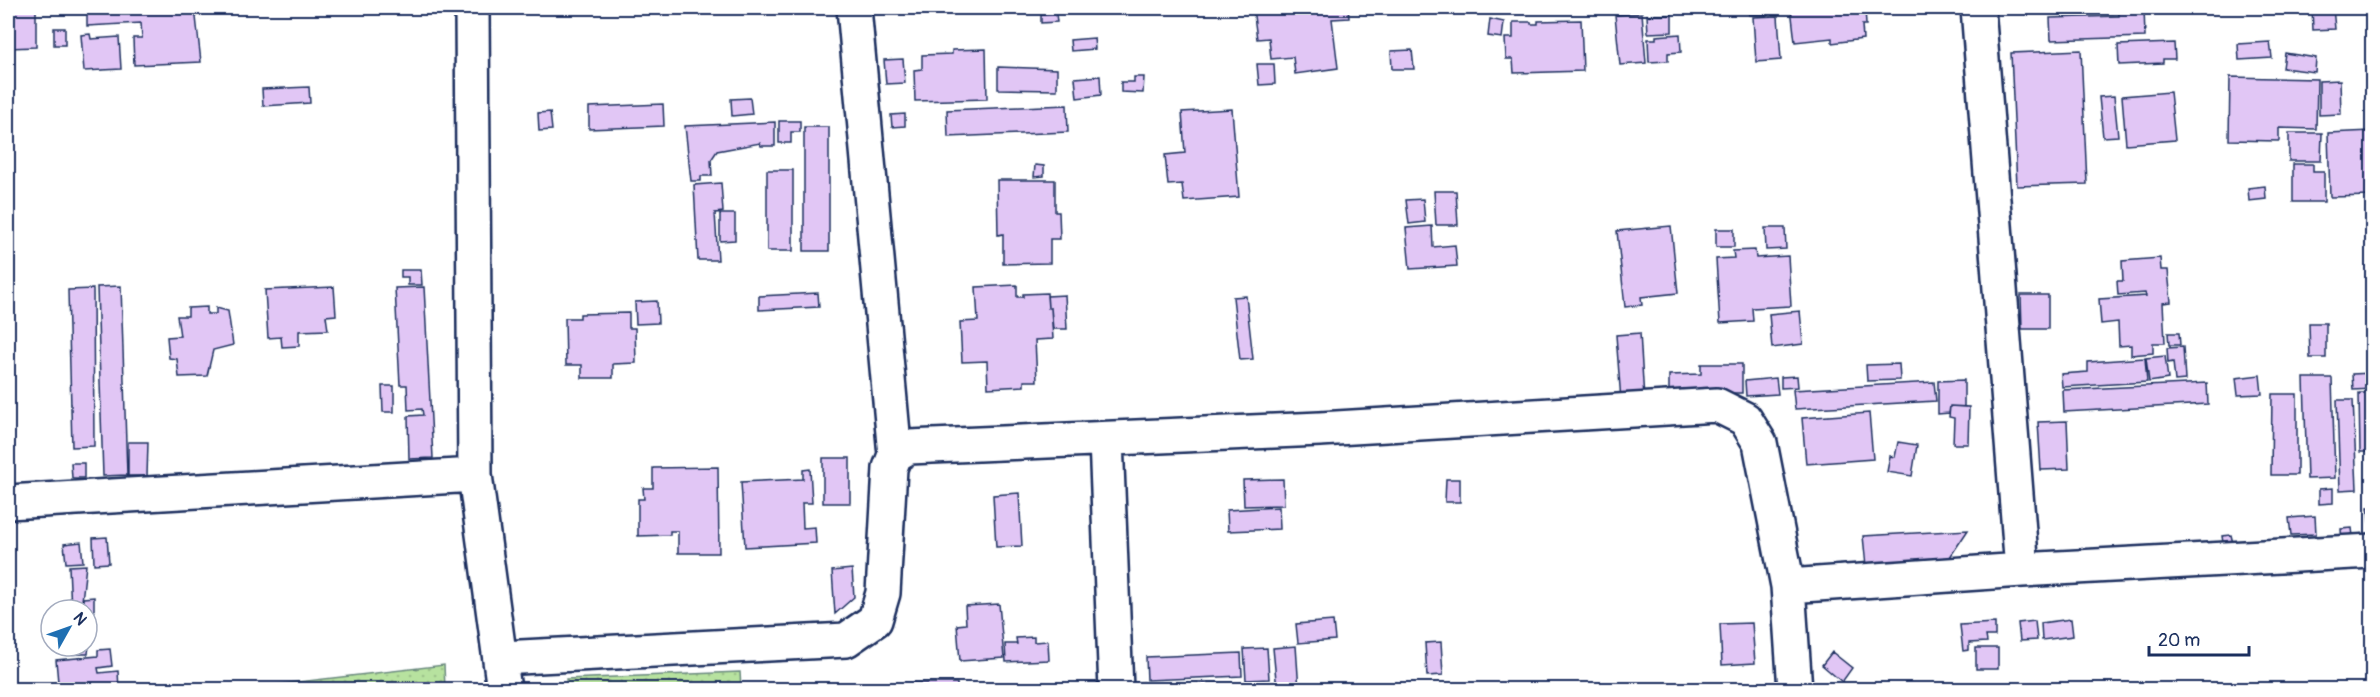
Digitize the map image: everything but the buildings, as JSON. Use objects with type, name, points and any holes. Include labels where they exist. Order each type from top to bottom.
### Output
[{"type":"street","points":[[472,8],[476,475],[502,674],[846,640],[875,620],[884,593],[890,468],[895,455],[854,8]]},
{"type":"street","points":[[1978,8],[2022,570]]},
{"type":"street","points":[[895,455],[909,447],[1320,429],[1717,405],[1745,419],[1760,443],[1788,586],[1795,690]]},
{"type":"street","points":[[1106,440],[1116,690]]},
{"type":"street","points":[[8,502],[476,475]]},
{"type":"street","points":[[1788,586],[2022,570],[2373,551]]},
{"type":"green space","points":[[444,665],[445,689],[238,689]]},
{"type":"green space","points":[[740,672],[741,689],[567,689],[566,679]]}]
